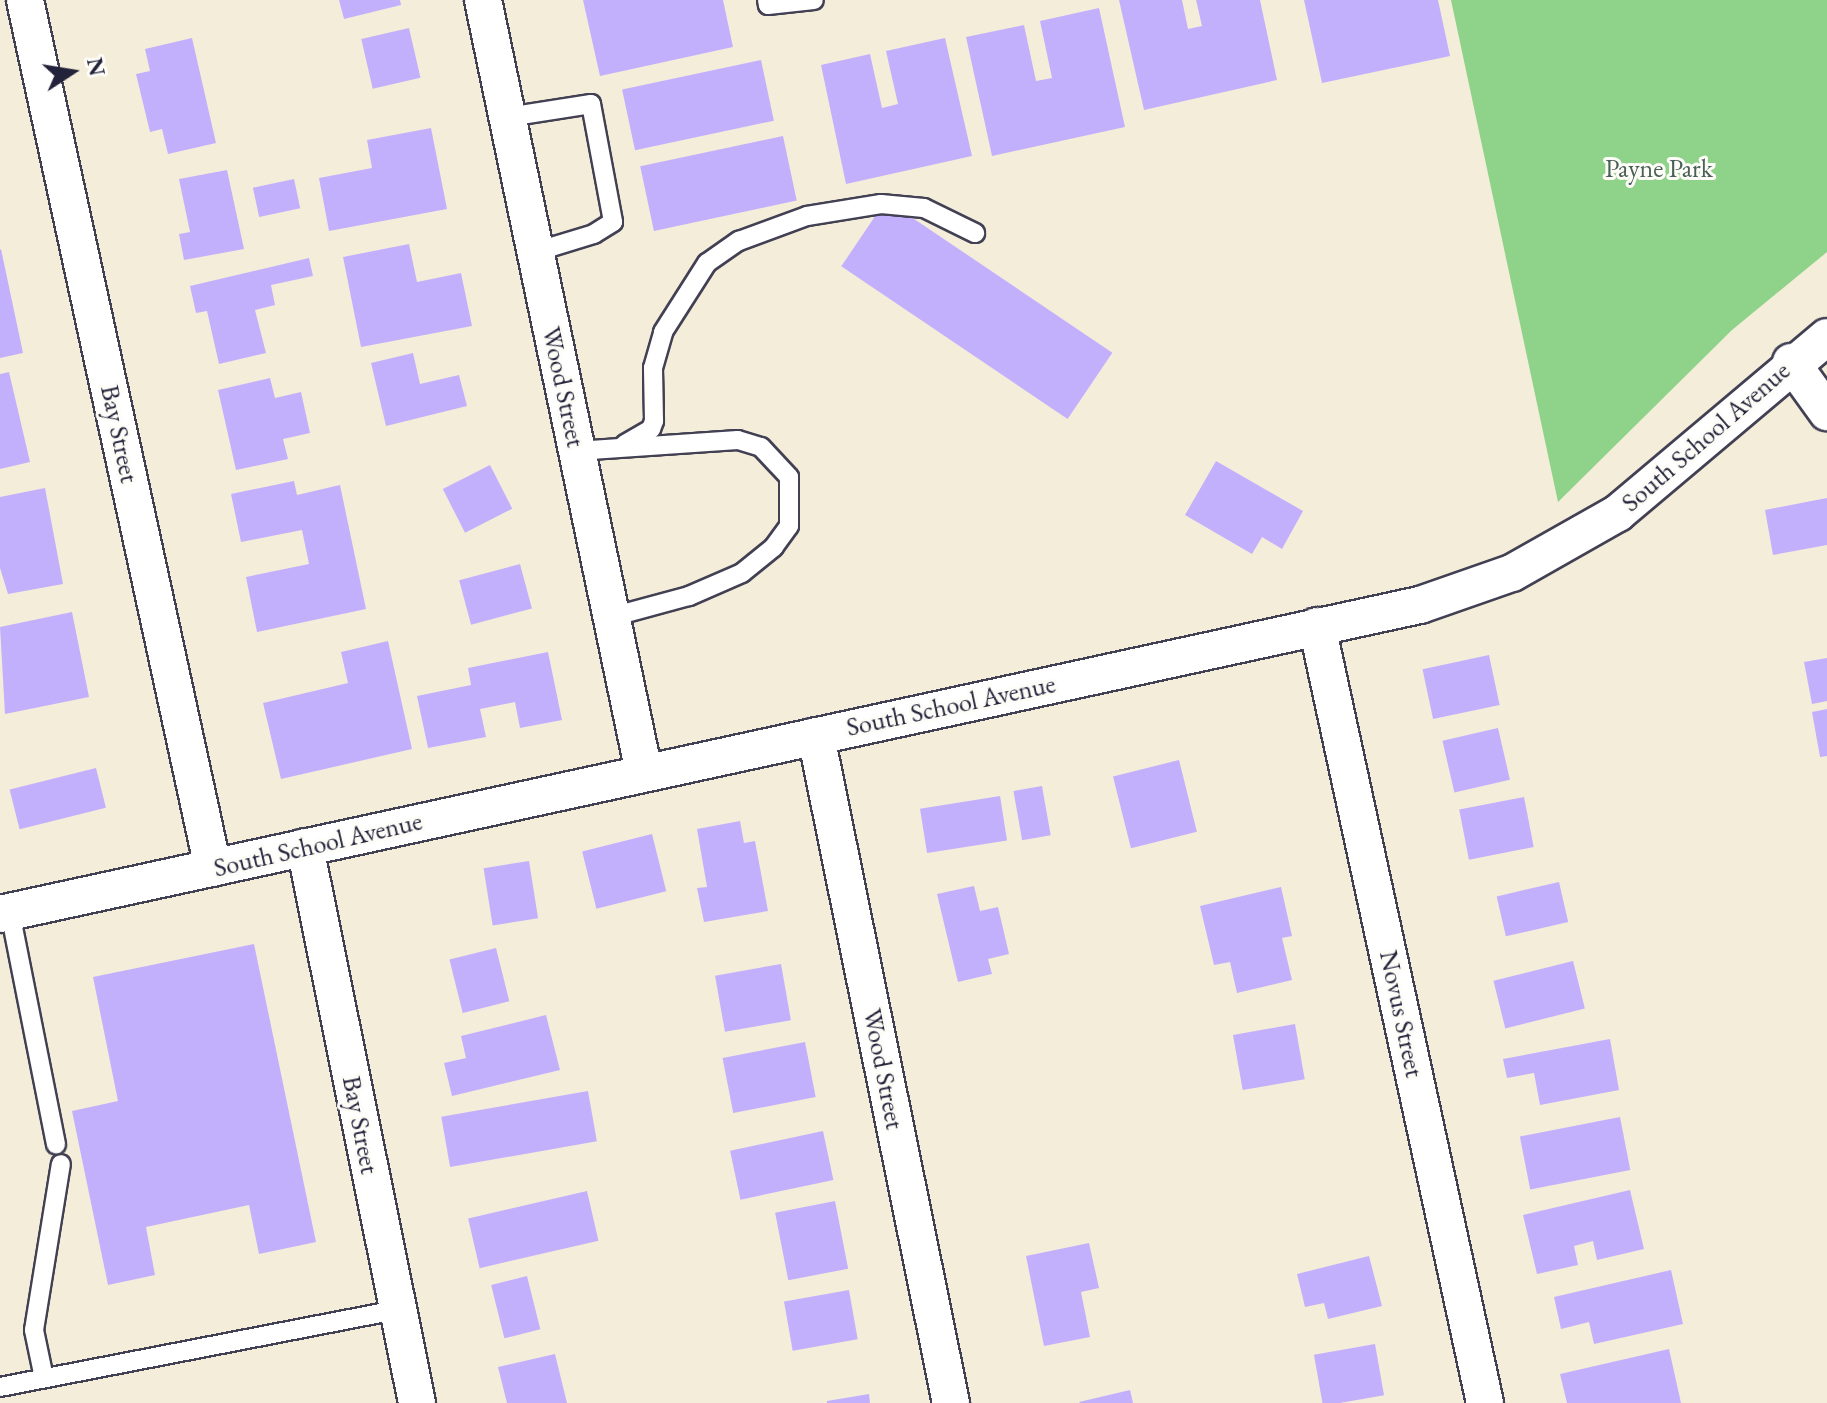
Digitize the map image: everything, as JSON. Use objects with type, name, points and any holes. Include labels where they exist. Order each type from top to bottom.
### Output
[{"type":"street","name":"Bay Street","points":[[25,0],[213,868]]},
{"type":"street","name":"Wood Street","points":[[483,0],[644,773]]},
{"type":"street","name":"South School Avenue","points":[[5,913],[1420,605],[1548,555],[1654,487],[1791,362],[1827,337]]},
{"type":"street","points":[[1791,362],[1827,412]]},
{"type":"street","name":"Novus Street","points":[[1317,626],[1485,1403]]},
{"type":"street","name":"Wood Street","points":[[816,736],[951,1403]]},
{"type":"street","name":"Bay Street","points":[[305,847],[417,1403]]},
{"type":"lane","points":[[767,0],[768,5],[814,0]]},
{"type":"lane","points":[[508,117],[591,104],[613,222],[594,234],[535,252]]},
{"type":"lane","points":[[625,444],[651,429],[654,421],[653,368],[663,332],[707,263],[739,241],[807,216],[881,204],[924,208],[975,233]]},
{"type":"lane","points":[[576,451],[625,444],[715,438],[761,447],[789,477],[789,526],[774,547],[742,573],[689,596],[611,617]]},
{"type":"lane","points":[[5,913],[59,1155],[34,1330],[44,1378]]},
{"type":"lane","points":[[0,1387],[397,1310]]},
{"type":"green space","name":"Payne Park","points":[[1451,0],[1827,0],[1827,252],[1732,330],[1558,502]]},
{"type":"building","points":[[339,0],[400,0],[401,5],[344,19]]},
{"type":"building","points":[[583,0],[723,0],[733,47],[600,76]]},
{"type":"building","points":[[1119,0],[1182,0],[1188,29],[1202,26],[1196,0],[1260,0],[1277,80],[1144,110]]},
{"type":"building","points":[[1304,0],[1438,0],[1450,56],[1322,83]]},
{"type":"building","points":[[1099,8],[1125,127],[992,156],[966,37],[1024,25],[1036,81],[1052,78],[1040,21]]},
{"type":"building","points":[[409,28],[420,78],[373,89],[361,39]]},
{"type":"building","points":[[192,38],[216,143],[168,154],[162,129],[150,132],[136,74],[150,71],[145,49]]},
{"type":"building","points":[[945,38],[972,156],[846,184],[821,65],[870,54],[882,108],[898,104],[886,51]]},
{"type":"building","points":[[761,60],[774,121],[635,150],[622,90]]},
{"type":"building","points":[[431,128],[447,209],[329,231],[319,178],[372,168],[367,140]]},
{"type":"building","points":[[783,136],[797,201],[654,231],[640,166]]},
{"type":"building","points":[[227,170],[244,249],[184,260],[179,234],[190,232],[179,179]]},
{"type":"building","points":[[294,179],[300,208],[259,217],[253,188]]},
{"type":"building","points":[[886,200],[1112,353],[1068,419],[841,266]]},
{"type":"building","points":[[409,244],[417,282],[461,273],[472,326],[361,347],[343,257]]},
{"type":"building","points":[[0,250],[23,353],[0,358]]},
{"type":"building","points":[[309,258],[313,276],[271,285],[275,305],[255,310],[266,353],[219,364],[207,311],[196,313],[190,286]]},
{"type":"building","points":[[413,353],[420,384],[459,375],[467,406],[386,426],[371,363]]},
{"type":"building","points":[[9,372],[30,462],[0,469],[0,374]]},
{"type":"building","points":[[270,378],[275,398],[301,392],[310,433],[283,439],[288,459],[236,470],[218,390]]},
{"type":"building","points":[[1216,461],[1303,511],[1282,549],[1262,537],[1252,554],[1185,515]]},
{"type":"building","points":[[490,465],[512,509],[465,533],[443,489]]},
{"type":"building","points":[[294,481],[297,495],[340,485],[366,609],[257,632],[246,577],[309,564],[302,530],[241,542],[231,494]]},
{"type":"building","points":[[45,488],[63,584],[8,594],[0,568],[0,497]]},
{"type":"building","points":[[1827,498],[1827,545],[1773,555],[1765,510]]},
{"type":"building","points":[[520,564],[532,608],[471,625],[459,580]]},
{"type":"building","points":[[72,612],[89,697],[5,714],[0,627]]},
{"type":"building","points":[[388,641],[412,749],[281,779],[263,703],[348,683],[341,652]]},
{"type":"building","points":[[548,652],[562,720],[520,728],[515,702],[480,709],[486,737],[428,748],[417,696],[471,685],[468,668]]},
{"type":"building","points":[[1489,655],[1500,705],[1433,719],[1422,669]]},
{"type":"building","points":[[1827,658],[1827,701],[1812,704],[1804,662]]},
{"type":"building","points":[[1827,709],[1827,756],[1820,757],[1812,712]]},
{"type":"building","points":[[1498,728],[1510,780],[1454,792],[1442,741]]},
{"type":"building","points":[[1179,760],[1197,832],[1131,848],[1113,776]]},
{"type":"building","points":[[96,768],[106,808],[20,829],[10,790]]},
{"type":"building","points":[[1042,786],[1051,835],[1022,840],[1013,791]]},
{"type":"building","points":[[1000,796],[1007,840],[927,853],[920,809]]},
{"type":"building","points":[[1524,797],[1534,847],[1469,860],[1459,810]]},
{"type":"building","points":[[740,821],[744,843],[755,841],[768,911],[704,922],[697,888],[707,887],[697,829]]},
{"type":"building","points":[[652,834],[666,891],[596,909],[582,851]]},
{"type":"building","points":[[529,861],[538,918],[493,925],[484,868]]},
{"type":"building","points":[[1559,882],[1568,922],[1506,936],[1497,896]]},
{"type":"building","points":[[974,886],[980,911],[998,907],[1009,954],[988,959],[992,974],[958,982],[937,894]]},
{"type":"building","points":[[1281,887],[1292,936],[1282,938],[1292,980],[1237,993],[1230,962],[1214,965],[1200,906]]},
{"type":"building","points":[[254,944],[316,1242],[259,1254],[249,1205],[146,1227],[155,1275],[108,1285],[72,1111],[118,1101],[93,977]]},
{"type":"building","points":[[496,948],[509,1001],[463,1013],[449,960]]},
{"type":"building","points":[[1573,961],[1585,1009],[1505,1028],[1493,981]]},
{"type":"building","points":[[781,964],[791,1020],[725,1032],[715,976]]},
{"type":"building","points":[[546,1015],[560,1070],[452,1096],[444,1063],[466,1058],[461,1036]]},
{"type":"building","points":[[1295,1024],[1305,1079],[1243,1090],[1233,1035]]},
{"type":"building","points":[[1610,1039],[1619,1090],[1540,1105],[1534,1073],[1507,1078],[1503,1059]]},
{"type":"building","points":[[805,1042],[816,1097],[733,1113],[723,1058]]},
{"type":"building","points":[[588,1091],[597,1141],[450,1167],[441,1117]]},
{"type":"building","points":[[1620,1117],[1630,1170],[1530,1189],[1520,1136]]},
{"type":"building","points":[[823,1131],[833,1180],[740,1200],[730,1151]]},
{"type":"building","points":[[1630,1190],[1644,1249],[1597,1260],[1593,1241],[1574,1246],[1578,1265],[1537,1274],[1523,1215]]},
{"type":"building","points":[[587,1191],[598,1241],[480,1268],[468,1218]]},
{"type":"building","points":[[835,1201],[848,1269],[788,1280],[775,1213]]},
{"type":"building","points":[[1089,1243],[1099,1288],[1081,1292],[1090,1337],[1044,1346],[1026,1256]]},
{"type":"building","points":[[1369,1256],[1382,1306],[1328,1319],[1324,1303],[1305,1307],[1297,1274]]},
{"type":"building","points":[[1671,1270],[1683,1324],[1594,1344],[1589,1322],[1561,1329],[1554,1297]]},
{"type":"building","points":[[527,1276],[540,1329],[504,1338],[491,1285]]},
{"type":"building","points":[[849,1290],[858,1339],[793,1351],[784,1301]]},
{"type":"building","points":[[1375,1344],[1384,1395],[1322,1403],[1314,1355]]},
{"type":"building","points":[[1669,1349],[1681,1403],[1567,1403],[1560,1374]]},
{"type":"building","points":[[555,1354],[567,1403],[507,1403],[498,1367]]},
{"type":"building","points":[[1130,1390],[1133,1403],[1079,1402]]},
{"type":"building","points":[[869,1394],[870,1403],[827,1403],[827,1401]]}]
